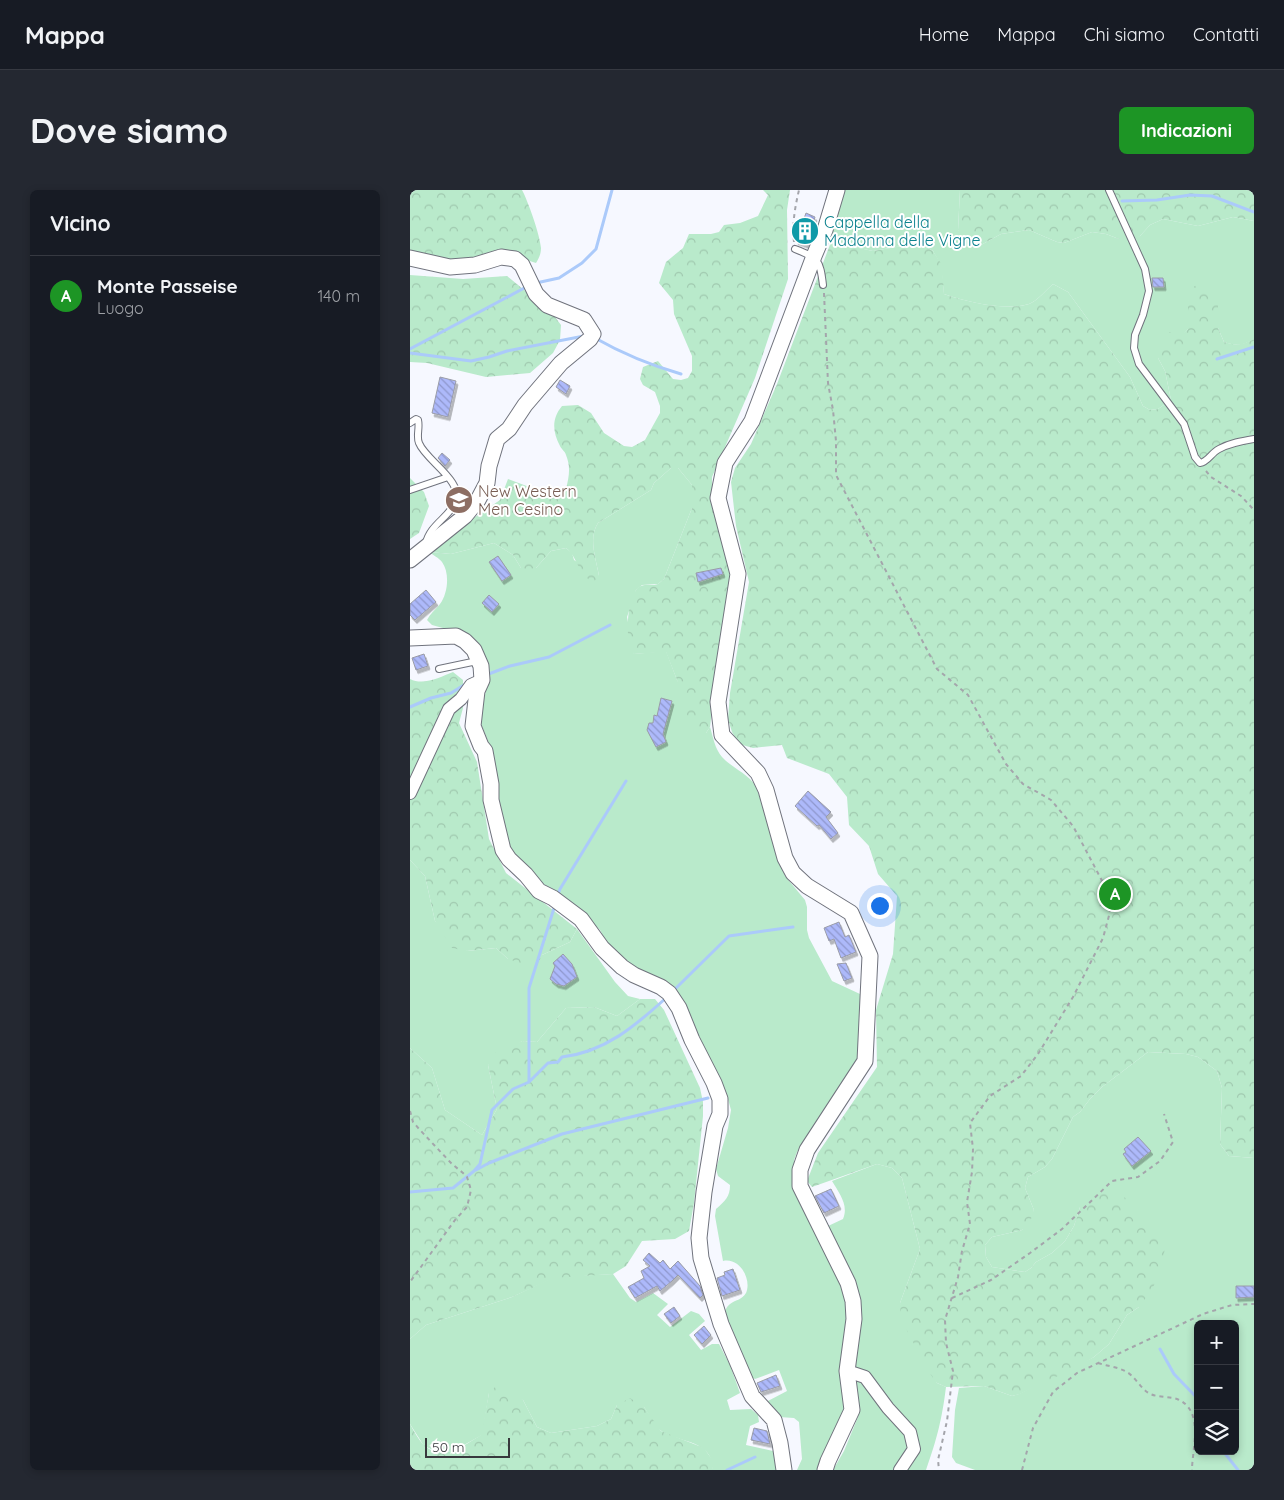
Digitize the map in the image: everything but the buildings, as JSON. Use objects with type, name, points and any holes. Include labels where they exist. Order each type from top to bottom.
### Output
[{"type":"street","points":[[825,1470],[852,1410],[847,1371],[854,1319],[854,1301],[848,1283],[800,1186],[800,1170],[807,1150],[866,1061],[870,956],[851,913],[807,886],[793,872],[785,858],[766,790],[758,773],[722,735],[718,702],[738,574],[718,498],[725,463],[752,421],[825,230],[837,190]]},
{"type":"street","points":[[410,258],[450,267],[475,265],[501,257],[515,259],[522,265],[536,294],[547,304],[584,320],[593,334],[590,340],[561,363],[525,405],[509,430],[497,440],[488,466],[487,483],[478,500],[465,516],[410,560]]},
{"type":"street","points":[[410,638],[456,636],[465,641],[474,650],[481,666],[482,680],[477,691],[473,726],[485,751],[490,784],[490,800],[503,850],[539,891],[553,898],[581,919],[602,948],[622,967],[669,993],[679,1008],[720,1099],[720,1114],[715,1126],[709,1155],[702,1208],[699,1238],[701,1258],[721,1324],[752,1396],[774,1420],[784,1470]]},
{"type":"street","points":[[410,793],[449,709],[461,699],[471,685],[482,680]]},
{"type":"street","points":[[847,1371],[865,1377],[888,1408],[910,1432],[914,1449],[900,1470]]},
{"type":"lane","points":[[1109,190],[1145,269],[1149,291],[1143,315],[1135,335],[1134,348],[1139,364],[1184,424],[1195,457],[1200,464],[1205,463],[1217,450],[1237,442],[1254,439]]},
{"type":"lane","points":[[795,248],[814,256],[818,260],[824,284]]},
{"type":"lane","points":[[410,423],[418,420],[419,443],[454,484],[457,494],[455,504],[428,536],[426,546]]},
{"type":"lane","points":[[410,490],[448,477]]},
{"type":"lane","points":[[439,668],[479,660]]},
{"type":"path","points":[[795,248],[793,231],[799,190]]},
{"type":"path","points":[[824,284],[828,383],[836,441],[836,475],[938,669],[968,695],[1006,764],[1024,784],[1051,800],[1073,826],[1108,892],[1110,912],[1103,938],[1073,997],[1038,1054],[1021,1076],[990,1096],[970,1123],[973,1149],[972,1172],[967,1202],[970,1224],[962,1251],[958,1278],[945,1320],[946,1343],[953,1372],[948,1421],[938,1460],[939,1470]]},
{"type":"path","points":[[1200,464],[1211,477],[1241,496],[1254,510]]},
{"type":"path","points":[[410,1111],[414,1122],[420,1130],[467,1177],[471,1190],[467,1207],[455,1220],[410,1282]]},
{"type":"path","points":[[952,1298],[991,1280],[1030,1253],[1062,1229],[1112,1181],[1138,1177],[1160,1162],[1172,1142],[1164,1114]]},
{"type":"path","points":[[1022,1470],[1033,1428],[1053,1392],[1077,1373],[1203,1314],[1232,1305],[1254,1304]]},
{"type":"path","points":[[1098,1363],[1126,1371],[1147,1392],[1179,1399],[1184,1404],[1190,1411],[1194,1422],[1196,1438],[1192,1470]]},
{"type":"green space","points":[[410,190],[522,190],[540,242],[540,256],[536,263],[512,258],[440,261],[410,252]]},
{"type":"green space","points":[[763,190],[790,190],[787,210],[788,279],[755,378],[712,477],[712,503],[730,574],[729,595],[710,727],[706,733],[699,733],[687,715],[677,680],[666,652],[634,654],[628,632],[630,603],[636,590],[644,585],[658,584],[664,579],[692,508],[692,485],[678,468],[671,468],[654,483],[651,490],[598,523],[593,542],[599,576],[594,582],[581,571],[566,548],[551,551],[536,568],[528,569],[521,568],[513,555],[494,543],[451,554],[429,552],[434,545],[500,500],[508,479],[532,488],[545,498],[552,498],[566,489],[569,464],[554,430],[556,415],[562,406],[578,405],[591,413],[604,433],[624,446],[632,447],[645,440],[660,413],[660,406],[655,392],[643,385],[640,379],[643,367],[658,361],[673,379],[681,380],[688,378],[692,371],[692,356],[674,314],[673,300],[659,283],[666,262],[683,248],[689,234],[719,232],[724,225],[740,223],[758,216],[768,195]]},
{"type":"green space","points":[[842,190],[960,190],[958,230],[981,245],[1001,234],[1029,230],[1064,243],[1092,232],[1106,234],[1119,239],[1140,236],[1150,225],[1163,219],[1198,226],[1233,217],[1254,221],[1254,339],[1239,345],[1224,342],[1218,328],[1218,297],[1188,301],[1188,329],[1158,358],[1165,371],[1171,400],[1158,409],[1150,410],[1143,406],[1130,377],[1068,292],[1053,284],[1029,304],[1009,307],[974,303],[944,294],[941,265],[933,251],[919,243],[873,251],[831,242],[830,226]]},
{"type":"green space","points":[[960,190],[1254,190],[1254,221],[1233,217],[1198,226],[1163,219],[1150,225],[1140,236],[1133,240],[1119,239],[1106,234],[1092,232],[1064,243],[1029,230],[1001,234],[981,245],[967,242],[958,230]]},
{"type":"green space","points":[[831,242],[873,251],[919,243],[933,251],[942,265],[944,294],[975,303],[1010,307],[1029,304],[1053,284],[1068,292],[1130,377],[1143,406],[1150,410],[1158,409],[1171,400],[1165,371],[1158,358],[1159,344],[1168,332],[1182,334],[1188,329],[1188,301],[1193,287],[1199,284],[1213,291],[1218,297],[1218,328],[1224,342],[1239,344],[1254,339],[1254,1158],[1229,1156],[1220,1144],[1222,1088],[1217,1071],[1198,1057],[1186,1054],[1148,1052],[1102,1087],[1080,1112],[1073,1117],[1052,1159],[1045,1167],[1028,1177],[1025,1188],[1034,1210],[1030,1222],[1022,1230],[992,1237],[985,1245],[986,1257],[992,1267],[1025,1272],[1036,1262],[1052,1253],[1065,1241],[1074,1226],[1080,1207],[1089,1195],[1096,1193],[1122,1194],[1165,1247],[1163,1261],[1153,1288],[1139,1307],[1127,1315],[1109,1344],[1094,1357],[1079,1366],[1012,1396],[984,1386],[946,1387],[937,1383],[928,1371],[901,1319],[900,1303],[920,1249],[902,1178],[892,1168],[877,1164],[812,1187],[807,1181],[818,1153],[877,1067],[876,1010],[893,954],[897,896],[878,874],[869,846],[849,825],[847,797],[829,774],[787,758],[782,745],[753,748],[739,744],[732,732],[728,719],[730,693],[749,582],[736,526],[731,482],[735,468],[751,444],[777,384]]},
{"type":"green space","points":[[410,275],[463,279],[507,276],[552,313],[561,325],[560,340],[553,353],[530,373],[486,377],[427,363],[410,362]]},
{"type":"green space","points":[[671,468],[678,468],[692,485],[692,508],[664,579],[658,584],[642,585],[636,590],[627,617],[634,654],[666,651],[677,680],[706,733],[710,727],[714,743],[720,754],[756,786],[785,876],[805,900],[809,938],[832,981],[860,994],[859,1056],[797,1152],[794,1160],[795,1191],[845,1289],[848,1312],[846,1409],[819,1470],[797,1470],[802,1459],[799,1422],[794,1418],[779,1417],[766,1402],[787,1391],[779,1370],[755,1379],[749,1376],[723,1314],[729,1305],[746,1293],[747,1288],[746,1276],[739,1266],[735,1262],[723,1261],[715,1216],[716,1209],[722,1204],[730,1189],[730,1185],[718,1176],[716,1169],[728,1128],[731,1110],[726,1092],[688,1017],[681,997],[664,982],[638,970],[611,950],[600,930],[575,905],[536,879],[513,857],[500,815],[495,769],[488,741],[480,721],[480,713],[486,691],[486,670],[461,633],[432,625],[427,620],[443,599],[447,583],[445,567],[438,558],[429,552],[451,554],[494,543],[513,555],[521,568],[536,568],[551,551],[566,548],[572,553],[574,560],[599,576],[593,542],[598,523],[651,490],[654,483]]},
{"type":"green space","points":[[410,478],[424,492],[429,506],[419,533],[410,539]]},
{"type":"green space","points":[[453,672],[463,680],[463,708],[459,723],[477,762],[489,839],[506,873],[577,929],[570,942],[542,955],[536,968],[508,959],[496,948],[467,951],[452,948],[435,921],[425,876],[410,860],[410,679],[421,682]]},
{"type":"green space","points":[[410,860],[425,876],[435,921],[467,951],[496,948],[508,959],[542,955],[570,942],[577,929],[615,982],[628,996],[640,999],[617,1016],[594,1007],[566,1008],[537,1042],[522,1041],[488,1065],[497,1109],[482,1135],[445,1110],[432,1068],[410,1048]]},
{"type":"green space","points":[[640,999],[655,999],[664,1010],[700,1088],[703,1102],[694,1203],[689,1231],[675,1239],[642,1241],[626,1266],[613,1274],[554,1278],[512,1297],[426,1325],[410,1339],[410,1048],[432,1068],[445,1110],[482,1135],[497,1109],[488,1065],[495,1053],[522,1041],[537,1042],[566,1008],[594,1007],[617,1016]]},
{"type":"green space","points":[[1148,1052],[1186,1054],[1198,1057],[1217,1071],[1222,1088],[1220,1144],[1229,1156],[1254,1158],[1254,1470],[975,1470],[956,1463],[952,1457],[955,1410],[959,1388],[984,1386],[1012,1396],[1019,1394],[1094,1357],[1109,1344],[1127,1315],[1139,1307],[1080,1207],[1074,1226],[1065,1241],[1052,1253],[1036,1262],[1025,1272],[992,1267],[986,1257],[985,1245],[992,1237],[1022,1230],[1034,1210],[1025,1188],[1028,1177],[1045,1167],[1052,1159],[1073,1117],[1080,1112],[1102,1087]]},
{"type":"green space","points":[[877,1164],[892,1168],[902,1178],[920,1249],[900,1303],[937,1383],[946,1387],[939,1429],[926,1470],[833,1470],[844,1451],[858,1417],[859,1406],[854,1367],[858,1330],[826,1227],[843,1219],[845,1214],[844,1204],[832,1181]]},
{"type":"green space","points":[[613,1274],[630,1298],[636,1302],[653,1293],[668,1304],[657,1315],[670,1327],[691,1311],[699,1314],[705,1321],[689,1335],[701,1350],[712,1344],[719,1344],[730,1365],[740,1393],[727,1400],[730,1410],[751,1409],[758,1415],[759,1422],[750,1426],[746,1445],[773,1451],[777,1458],[777,1470],[712,1470],[708,1453],[695,1444],[660,1430],[644,1407],[617,1405],[611,1419],[597,1426],[551,1433],[537,1427],[523,1400],[489,1393],[482,1435],[455,1450],[440,1453],[424,1446],[410,1424],[410,1339],[426,1325],[512,1297],[554,1277]]},
{"type":"green space","points":[[499,1383],[523,1400],[537,1427],[551,1433],[597,1426],[611,1419],[617,1405],[630,1398],[644,1407],[661,1431],[704,1448],[713,1461],[712,1470],[410,1470],[410,1424],[421,1442],[430,1449],[437,1452],[445,1452],[460,1447],[481,1435],[489,1393]]},
{"type":"waterway","points":[[536,283],[559,278],[582,263],[596,249],[612,190]]},
{"type":"waterway","points":[[1122,201],[1157,200],[1190,195],[1212,196],[1254,212]]},
{"type":"waterway","points":[[410,349],[528,286]]},
{"type":"waterway","points":[[410,353],[471,361],[507,351],[584,336]]},
{"type":"waterway","points":[[595,338],[637,359],[681,374]]},
{"type":"waterway","points":[[1217,359],[1254,347]]},
{"type":"waterway","points":[[486,675],[510,666],[549,657],[610,625]]},
{"type":"waterway","points":[[410,707],[431,698],[451,693],[464,685]]},
{"type":"waterway","points":[[557,897],[560,889],[626,781]]},
{"type":"waterway","points":[[529,1082],[529,988],[555,905]]},
{"type":"waterway","points":[[674,990],[729,936],[793,927]]},
{"type":"waterway","points":[[410,1192],[453,1188],[480,1164],[492,1110],[513,1089],[529,1082],[548,1063],[558,1062],[562,1057],[592,1050],[606,1044],[631,1028],[666,998]]},
{"type":"waterway","points":[[476,1170],[562,1134],[708,1098]]},
{"type":"waterway","points":[[1160,1349],[1174,1374],[1194,1395]]},
{"type":"waterway","points":[[1226,1455],[1238,1470]]},
{"type":"waterway","points":[[727,1470],[755,1457]]},
{"type":"place","name":"Cappella della Madonna delle Vigne","points":[[805,231]]},
{"type":"place","name":"New Western Men Cesino","points":[[459,500]]},
{"type":"place","name":"Monte Passeise","points":[[1115,894]]}]
